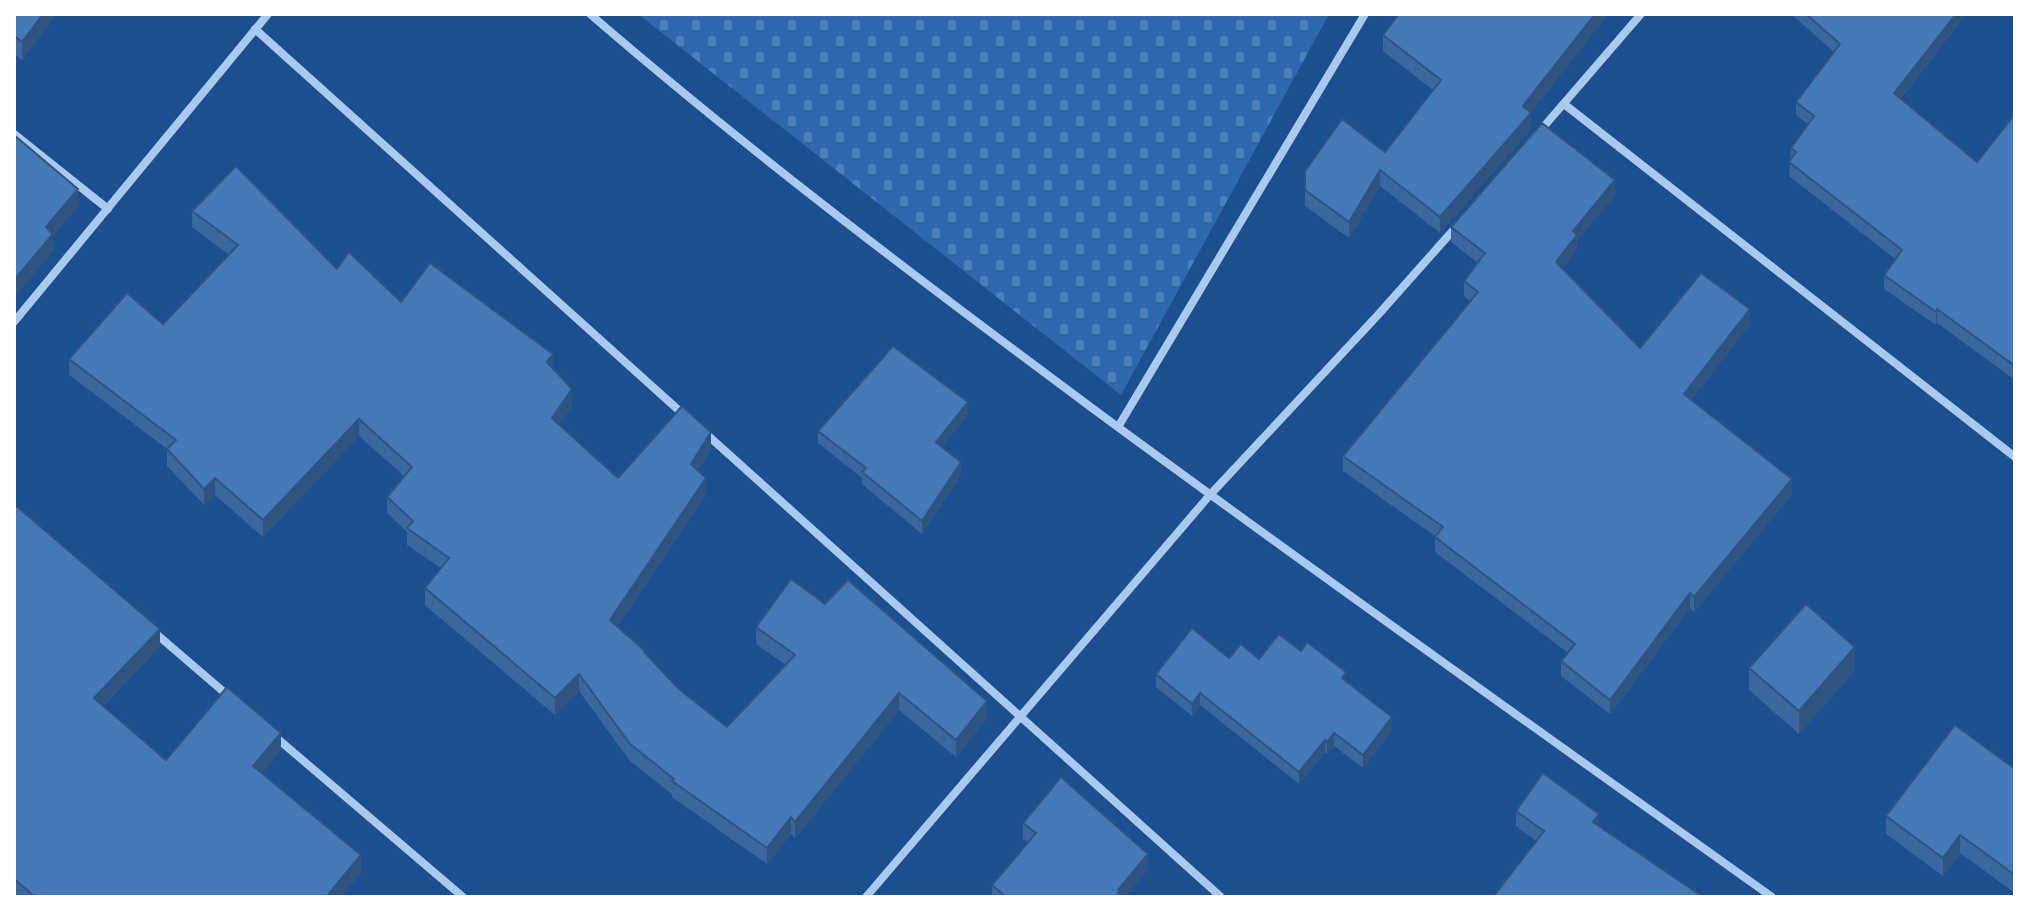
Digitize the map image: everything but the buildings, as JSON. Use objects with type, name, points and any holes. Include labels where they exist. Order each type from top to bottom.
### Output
[{"type":"street","points":[[14,322],[268,14]]},
{"type":"street","points":[[590,14],[661,75],[936,292],[1209,496],[1772,897]]},
{"type":"street","points":[[1118,427],[1365,14]]},
{"type":"street","points":[[1533,139],[1641,14]]},
{"type":"street","points":[[255,29],[689,419]]},
{"type":"street","points":[[1564,104],[2015,457]]},
{"type":"street","points":[[14,134],[108,209]]},
{"type":"street","points":[[866,897],[1209,496],[1460,222]]},
{"type":"street","points":[[700,430],[1221,897]]},
{"type":"street","points":[[152,631],[243,708]]},
{"type":"street","points":[[263,726],[463,897]]},
{"type":"green space","points":[[638,14],[1329,14],[1121,395]]}]
